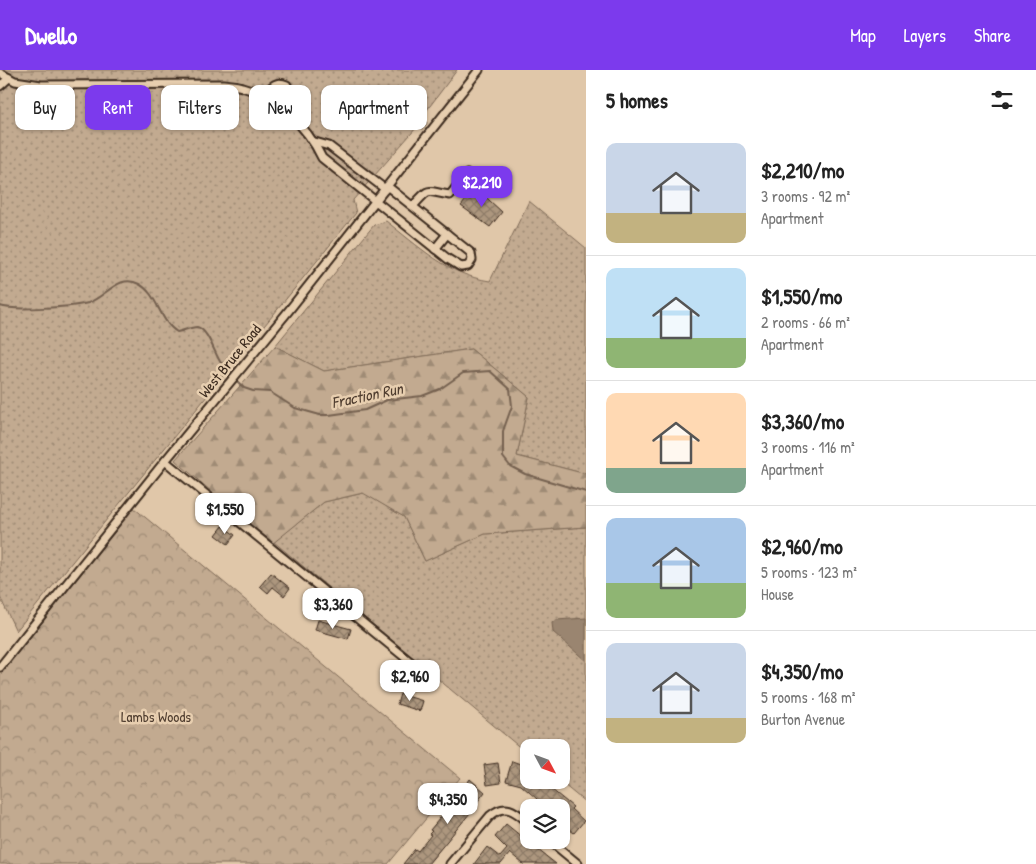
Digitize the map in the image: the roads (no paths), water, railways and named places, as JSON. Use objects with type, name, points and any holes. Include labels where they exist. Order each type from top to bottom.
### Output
[{"type":"street","name":"West Bruce Road","points":[[0,667],[479,70]]},
{"type":"street","points":[[0,73],[15,81],[41,85],[223,84],[241,86],[249,89]]},
{"type":"street","points":[[0,86],[9,78]]},
{"type":"street","points":[[272,85],[280,82],[287,85]]},
{"type":"street","points":[[304,130],[315,142],[322,158],[435,249],[461,267],[468,266],[472,260],[470,253],[413,206],[329,146],[315,142]]},
{"type":"street","points":[[413,206],[427,192],[435,190],[450,195],[467,174]]},
{"type":"street","points":[[435,249],[447,234]]},
{"type":"street","points":[[165,461],[429,677]]},
{"type":"street","points":[[450,864],[496,811],[504,808],[513,810],[520,816]]},
{"type":"street","points":[[560,849],[578,864]]},
{"type":"waterway","name":"Fraction Run","points":[[0,306],[30,308],[88,303],[113,287],[125,281],[132,281],[145,288],[166,321],[177,332],[194,327],[205,332],[222,365],[232,375]]},
{"type":"waterway","name":"Fraction Run","points":[[235,379],[244,388],[253,391],[270,392],[295,408],[320,415],[329,415],[365,410],[387,400],[422,396],[440,389],[463,373],[490,371],[510,389],[512,406],[503,431],[503,457],[510,466],[525,474],[586,492]]},
{"type":"park label","name":"Lambs Woods","points":[[156,717]]}]
